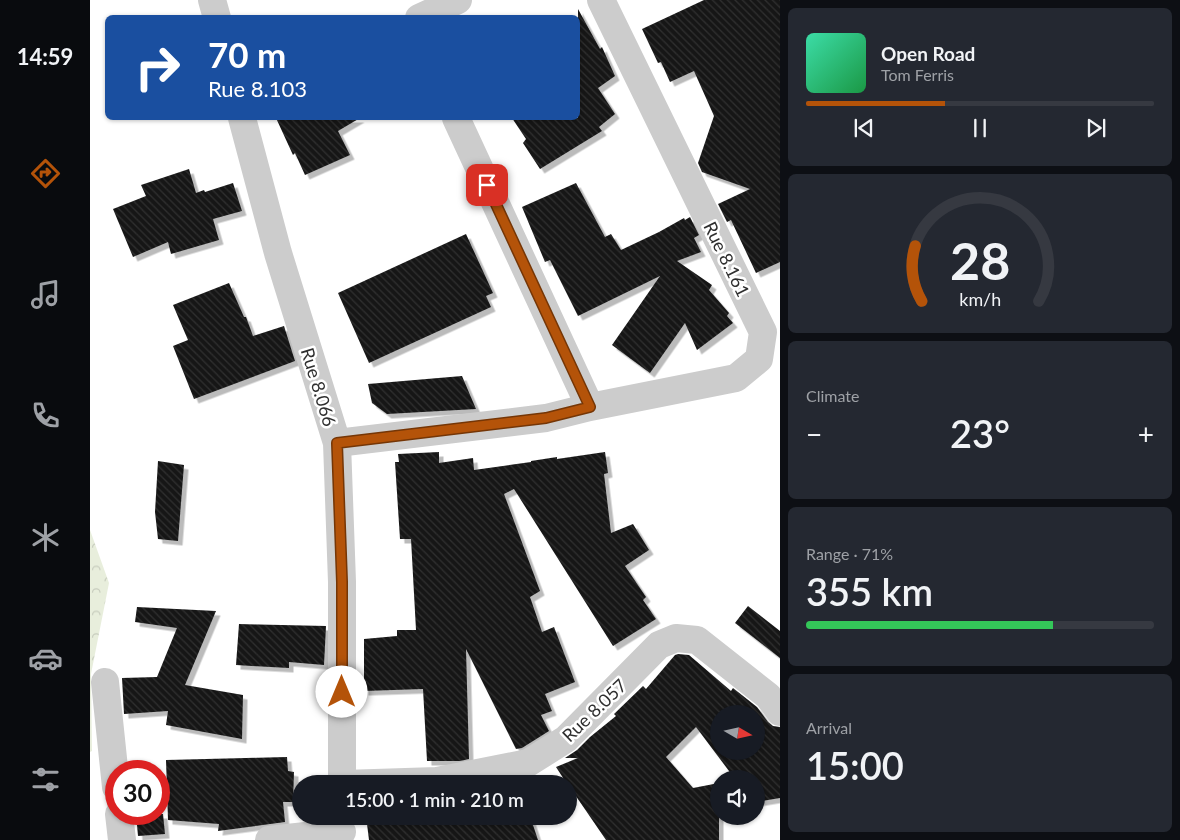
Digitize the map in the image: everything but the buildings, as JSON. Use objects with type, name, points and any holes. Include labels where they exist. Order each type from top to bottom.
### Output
[{"type":"street","points":[[212,0],[216,15]]},
{"type":"street","points":[[426,15],[458,0]]},
{"type":"street","name":"Rue 8.161","points":[[337,443],[546,418],[590,407],[736,378],[759,359],[763,332],[601,0]]},
{"type":"street","name":"Rue 8.066","points":[[243,120],[278,253],[337,443],[342,582],[342,775]]},
{"type":"street","points":[[457,120],[590,407]]},
{"type":"street","name":"Rue 8.057","points":[[467,775],[528,763],[566,739],[659,645],[676,638],[697,640],[768,696],[780,712]]},
{"type":"street","points":[[105,682],[113,760]]},
{"type":"street","points":[[120,825],[122,840]]},
{"type":"street","points":[[270,840],[342,830]]},
{"type":"green space","points":[[90,530],[109,583],[91,674],[92,751],[90,752]]},
{"type":"route","points":[[342,692],[342,582],[337,443],[546,418],[590,407],[487,185]]}]
